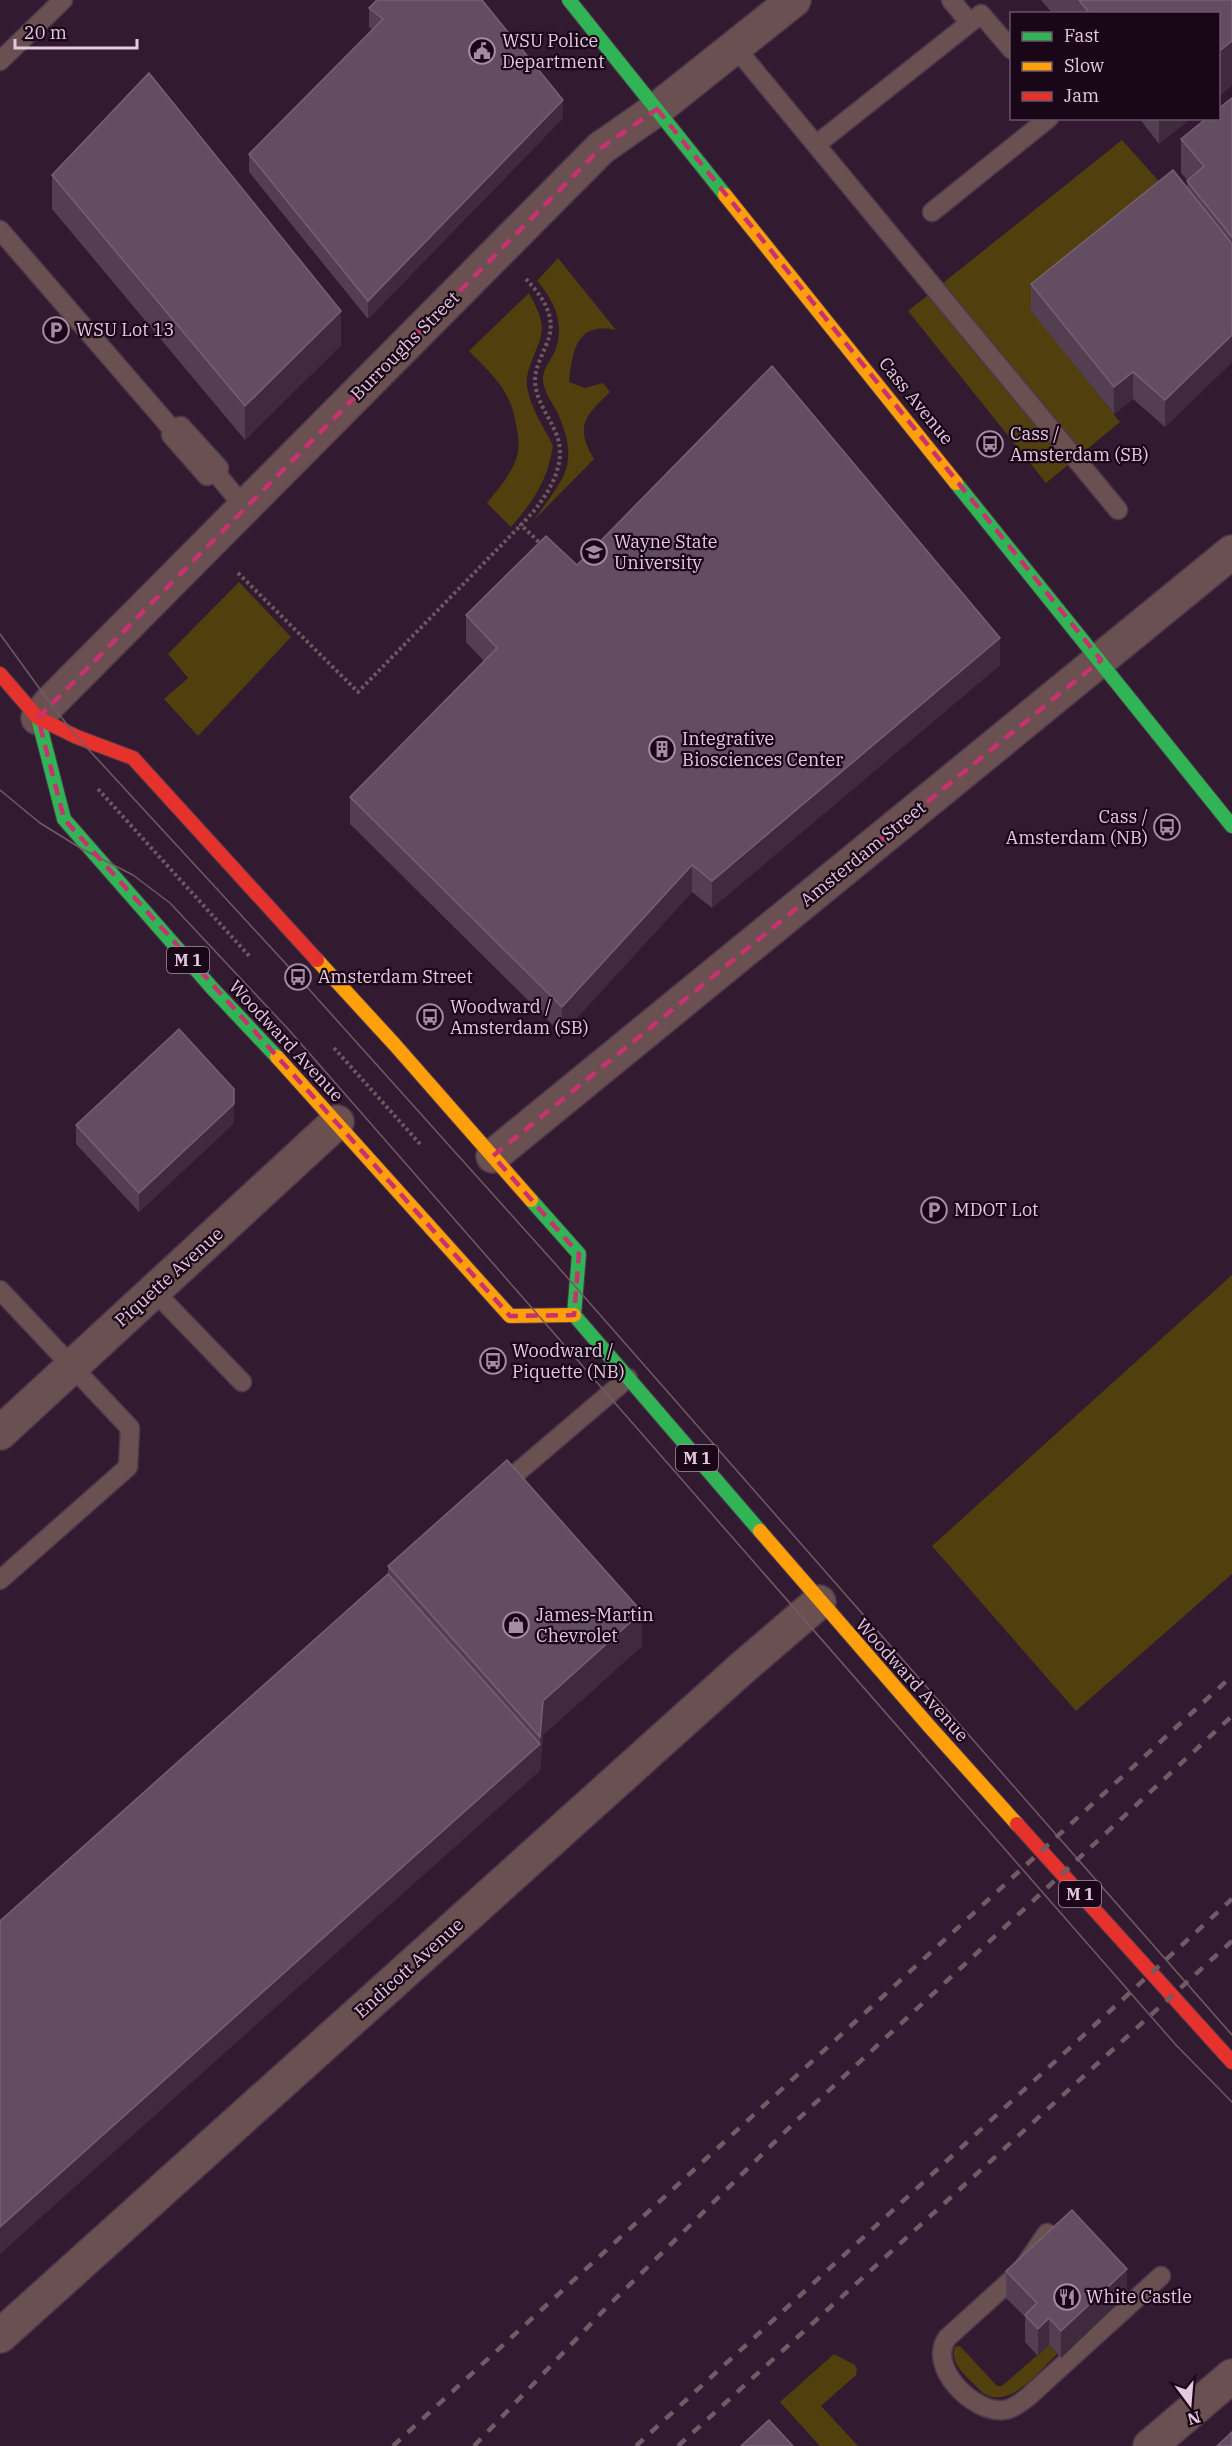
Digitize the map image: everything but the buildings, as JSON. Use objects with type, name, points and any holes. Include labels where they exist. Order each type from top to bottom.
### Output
[{"type":"main road","name":"Cass Avenue","points":[[569,0],[1232,826]]},
{"type":"main road","name":"Woodward Avenue","points":[[0,674],[39,718],[77,737],[133,758],[396,1045],[579,1254],[574,1315],[819,1602],[1232,2062]]},
{"type":"main road","name":"Woodward Avenue","points":[[39,718],[64,819],[212,988],[337,1122],[510,1316],[574,1315]]},
{"type":"street","name":"Burroughs Street","points":[[39,718],[50,703],[601,148],[657,109],[794,0]]},
{"type":"street","name":"Amsterdam Street","points":[[493,1156],[1232,552]]},
{"type":"street","name":"Piquette Avenue","points":[[0,1432],[337,1122]]},
{"type":"street","name":"Endicott Avenue","points":[[0,2336],[741,1669],[819,1602]]},
{"type":"street","points":[[1150,2446],[1232,2376]]},
{"type":"lane","points":[[0,62],[63,0]]},
{"type":"lane","points":[[951,0],[969,22]]},
{"type":"lane","points":[[817,144],[981,14],[1010,49]]},
{"type":"lane","points":[[735,47],[1118,510]]},
{"type":"lane","points":[[932,212],[1047,120]]},
{"type":"lane","points":[[0,230],[172,429],[181,426],[219,468],[216,473],[245,508]]},
{"type":"lane","points":[[0,1290],[130,1428],[128,1467],[0,1580]]},
{"type":"lane","points":[[154,1291],[242,1382]]},
{"type":"lane","points":[[489,1497],[628,1378]]},
{"type":"lane","points":[[1047,2233],[1020,2271],[947,2338],[941,2347],[941,2362],[947,2374],[961,2390],[989,2408],[1004,2410],[1028,2397],[1161,2276]]},
{"type":"path","points":[[238,573],[358,692],[534,512],[551,485],[561,450],[557,435],[540,401],[535,378],[550,335],[549,314],[541,296],[526,279]]},
{"type":"path","points":[[521,525],[545,548]]},
{"type":"path","points":[[99,789],[251,958]]},
{"type":"path","points":[[334,1048],[420,1144]]},
{"type":"highlighted area","points":[[657,109],[1101,660],[493,1156],[579,1254],[574,1315],[510,1316],[64,819],[38,718],[601,148]]},
{"type":"shaded area","points":[[1122,140],[1173,197],[1032,311],[1120,422],[1046,483],[908,311]]},
{"type":"shaded area","points":[[558,258],[616,330],[592,330],[585,334],[579,341],[572,359],[569,382],[585,388],[603,383],[610,392],[589,415],[584,429],[588,448],[594,459],[534,520],[560,482],[568,460],[565,433],[543,382],[545,370],[557,343],[559,324],[549,297],[537,281]]},
{"type":"shaded area","points":[[529,293],[539,314],[542,328],[528,371],[527,386],[534,410],[553,446],[547,470],[538,490],[511,527],[487,503],[515,463],[518,448],[516,424],[510,401],[505,392],[469,351]]},
{"type":"shaded area","points":[[239,582],[291,637],[198,736],[164,699],[188,678],[168,654]]},
{"type":"shaded area","points":[[1232,1275],[1232,1574],[1076,1711],[932,1546]]},
{"type":"shaded area","points":[[1049,2345],[1057,2354],[1024,2386],[1004,2397],[993,2397],[983,2393],[962,2372],[954,2354],[955,2347],[960,2346],[997,2386],[1002,2386]]},
{"type":"shaded area","points":[[834,2354],[855,2365],[856,2375],[821,2406],[858,2446],[820,2446],[780,2402]]},
{"type":"tram line","points":[[0,634],[77,737],[298,977],[559,1268],[1232,2035]]},
{"type":"tram line","points":[[0,790],[40,823],[82,849],[133,875],[170,903],[289,1030],[1176,2045],[1232,2102]]},
{"type":"railway","points":[[393,2446],[1232,1676]]},
{"type":"railway","points":[[474,2446],[606,2308],[796,2121],[1232,1716]]},
{"type":"railway","points":[[636,2446],[1232,1899]]},
{"type":"railway","points":[[678,2446],[1232,1941]]},
{"type":"traffic: fast","points":[[569,0],[725,195]]},
{"type":"traffic: fast","points":[[956,483],[1232,826]]},
{"type":"traffic: fast","points":[[38,718],[64,819],[212,988],[277,1057]]},
{"type":"traffic: fast","points":[[531,1200],[579,1254],[574,1315],[760,1531]]},
{"type":"traffic: slow","points":[[725,195],[956,483]]},
{"type":"traffic: slow","points":[[317,960],[531,1200]]},
{"type":"traffic: slow","points":[[277,1057],[510,1316],[574,1315]]},
{"type":"traffic: slow","points":[[760,1531],[1017,1824]]},
{"type":"traffic: jam","points":[[0,674],[38,718],[77,737],[133,758],[317,960]]},
{"type":"traffic: jam","points":[[1017,1824],[1232,2062]]},
{"type":"place","name":"WSU Police Department","points":[[482,51]]},
{"type":"place","name":"WSU Lot 13","points":[[56,330]]},
{"type":"place","name":"Cass / Amsterdam (SB)","points":[[990,444]]},
{"type":"place","name":"Wayne State University","points":[[594,552]]},
{"type":"place","name":"Integrative Biosciences Center","points":[[662,749]]},
{"type":"place","name":"Cass / Amsterdam (NB)","points":[[1167,827]]},
{"type":"place","name":"Amsterdam Street","points":[[298,977]]},
{"type":"place","name":"Woodward / Amsterdam (SB)","points":[[430,1017]]},
{"type":"place","name":"MDOT Lot","points":[[934,1210]]},
{"type":"place","name":"Woodward / Piquette (NB)","points":[[493,1361]]},
{"type":"place","name":"James-Martin Chevrolet","points":[[516,1625]]},
{"type":"place","name":"White Castle","points":[[1067,2297]]}]
